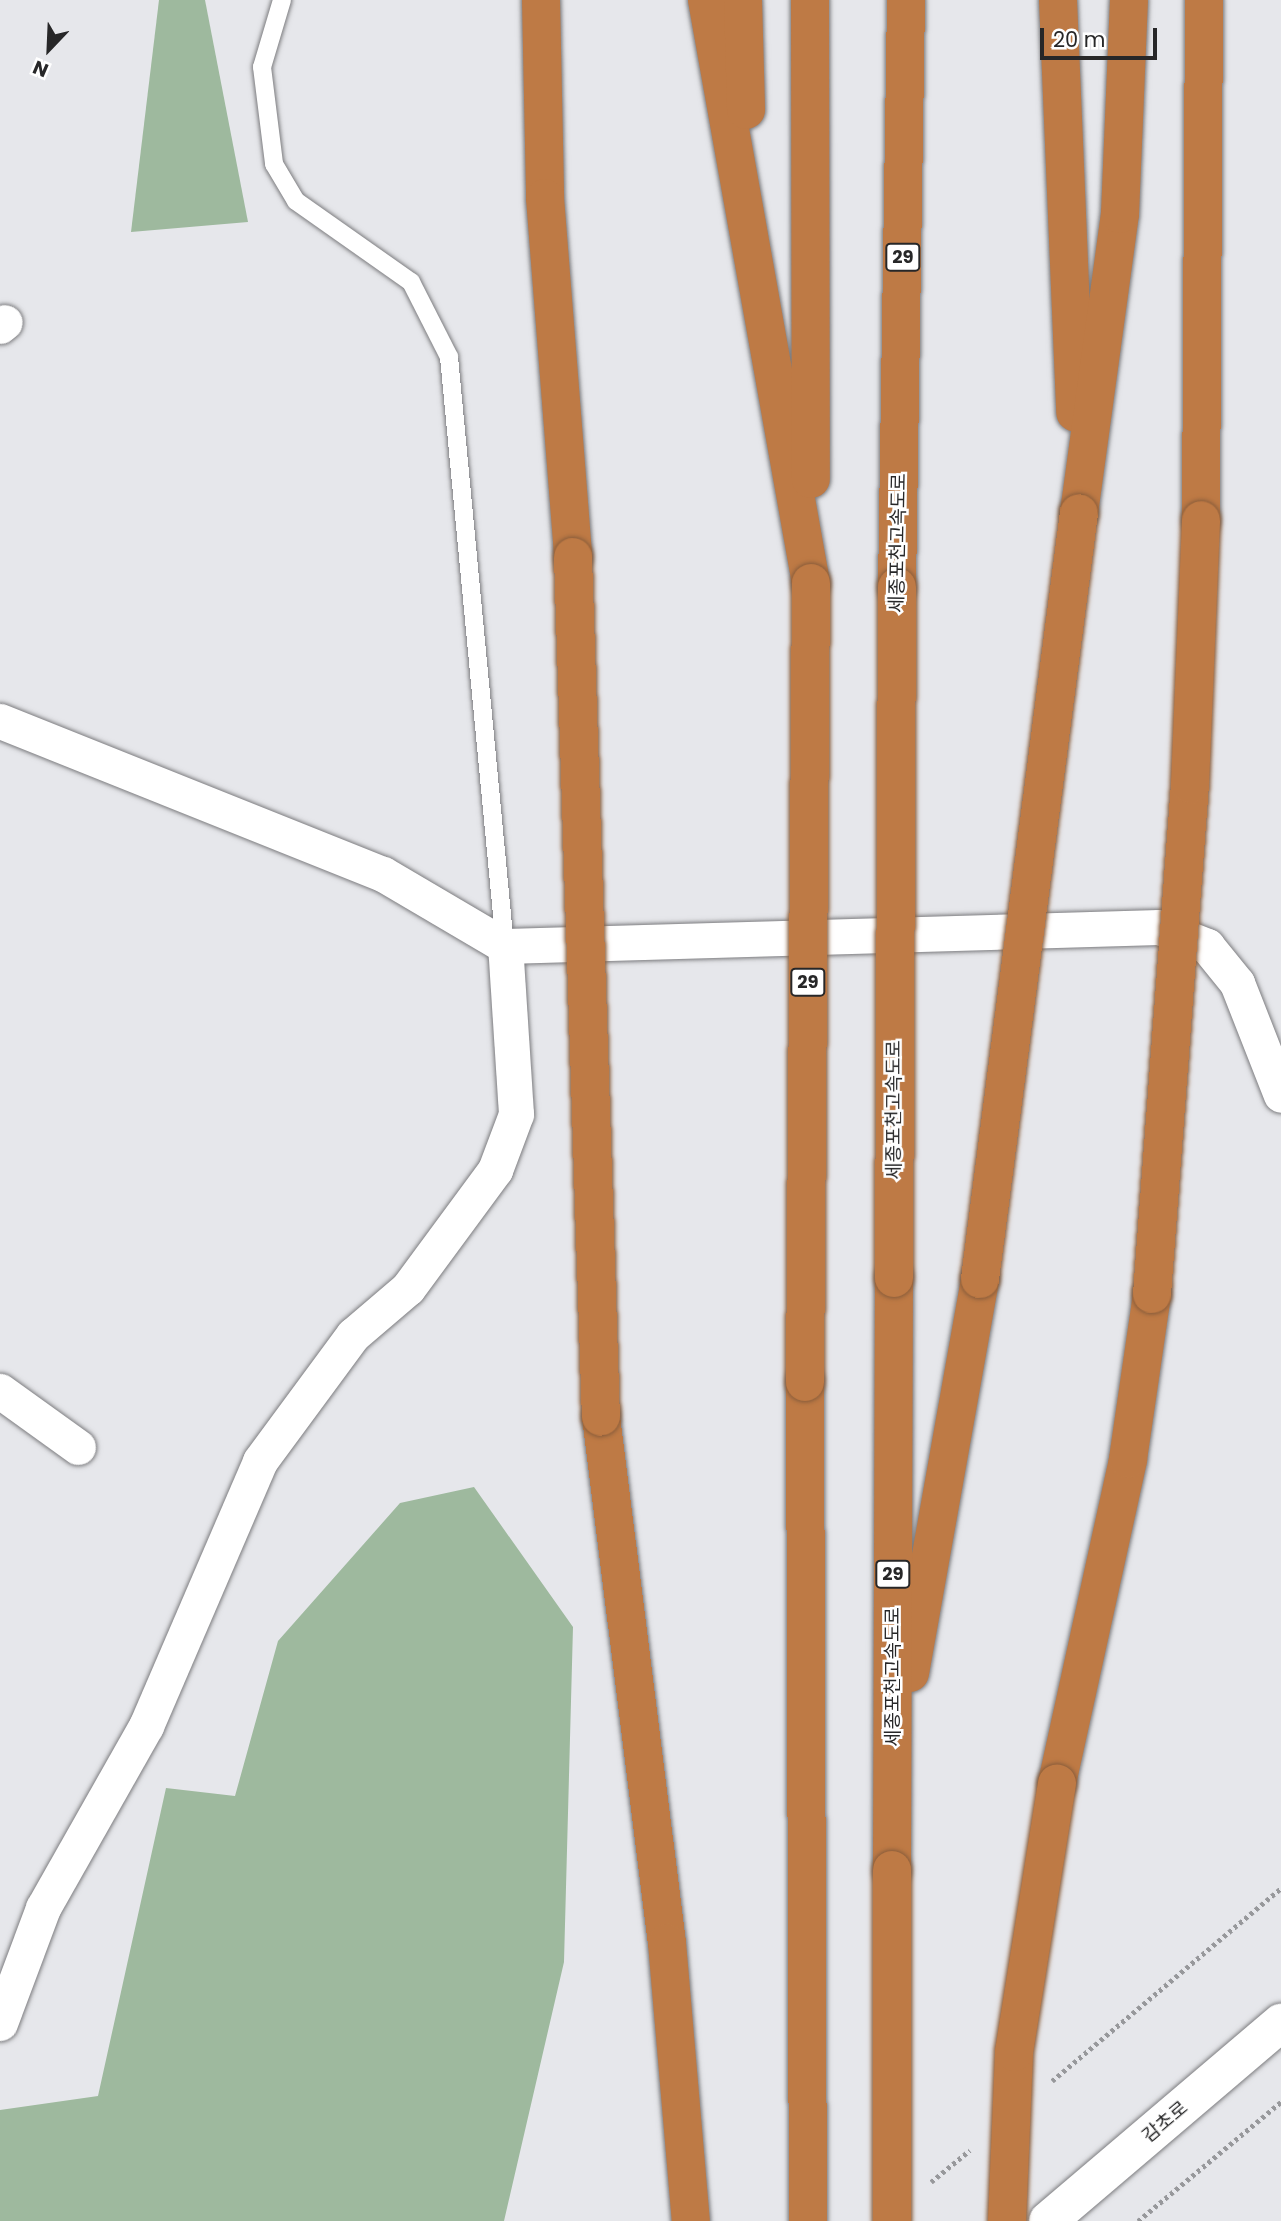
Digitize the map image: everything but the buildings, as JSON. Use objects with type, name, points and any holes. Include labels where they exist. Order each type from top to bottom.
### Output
[{"type":"highway","points":[[541,0],[545,198],[573,557]]},
{"type":"highway","points":[[564,0],[573,557],[601,1417],[667,1943],[691,2221]]},
{"type":"highway","points":[[707,0],[811,583]]},
{"type":"highway","points":[[743,0],[749,233]]},
{"type":"highway","name":"29","points":[[808,2221],[805,1382],[811,583],[810,0]]},
{"type":"highway","name":"세종포천고속도로","points":[[892,2221],[897,587],[906,0]]},
{"type":"highway","points":[[1058,0],[1079,513]]},
{"type":"highway","points":[[892,1775],[981,1279],[1120,214],[1129,0]]},
{"type":"highway","points":[[1189,0],[1202,256]]},
{"type":"highway","points":[[1007,2221],[1014,2052],[1057,1783],[1128,1459],[1152,1294],[1190,784],[1201,520],[1204,0]]},
{"type":"main road","name":"감초로","points":[[1048,2221],[1281,2023]]},
{"type":"street","points":[[0,721],[383,874],[505,946],[1159,927],[1207,946],[1237,983],[1281,1095]]},
{"type":"street","points":[[0,2022],[43,1908],[146,1726],[260,1461],[353,1335],[408,1288],[495,1170],[516,1114],[505,946]]},
{"type":"street","points":[[0,1391],[78,1447]]},
{"type":"lane","points":[[282,0],[262,67],[274,164],[296,201],[411,282],[449,357],[505,946]]},
{"type":"path","points":[[1046,2086],[1281,1888]]},
{"type":"path","points":[[1138,2221],[1281,2102]]},
{"type":"path","points":[[928,2185],[981,2140]]},
{"type":"green space","points":[[159,0],[205,0],[248,222],[131,232]]},
{"type":"green space","points":[[474,1487],[573,1627],[564,1962],[504,2221],[0,2221],[0,2110],[98,2096],[166,1788],[235,1796],[278,1641],[400,1503]]}]
